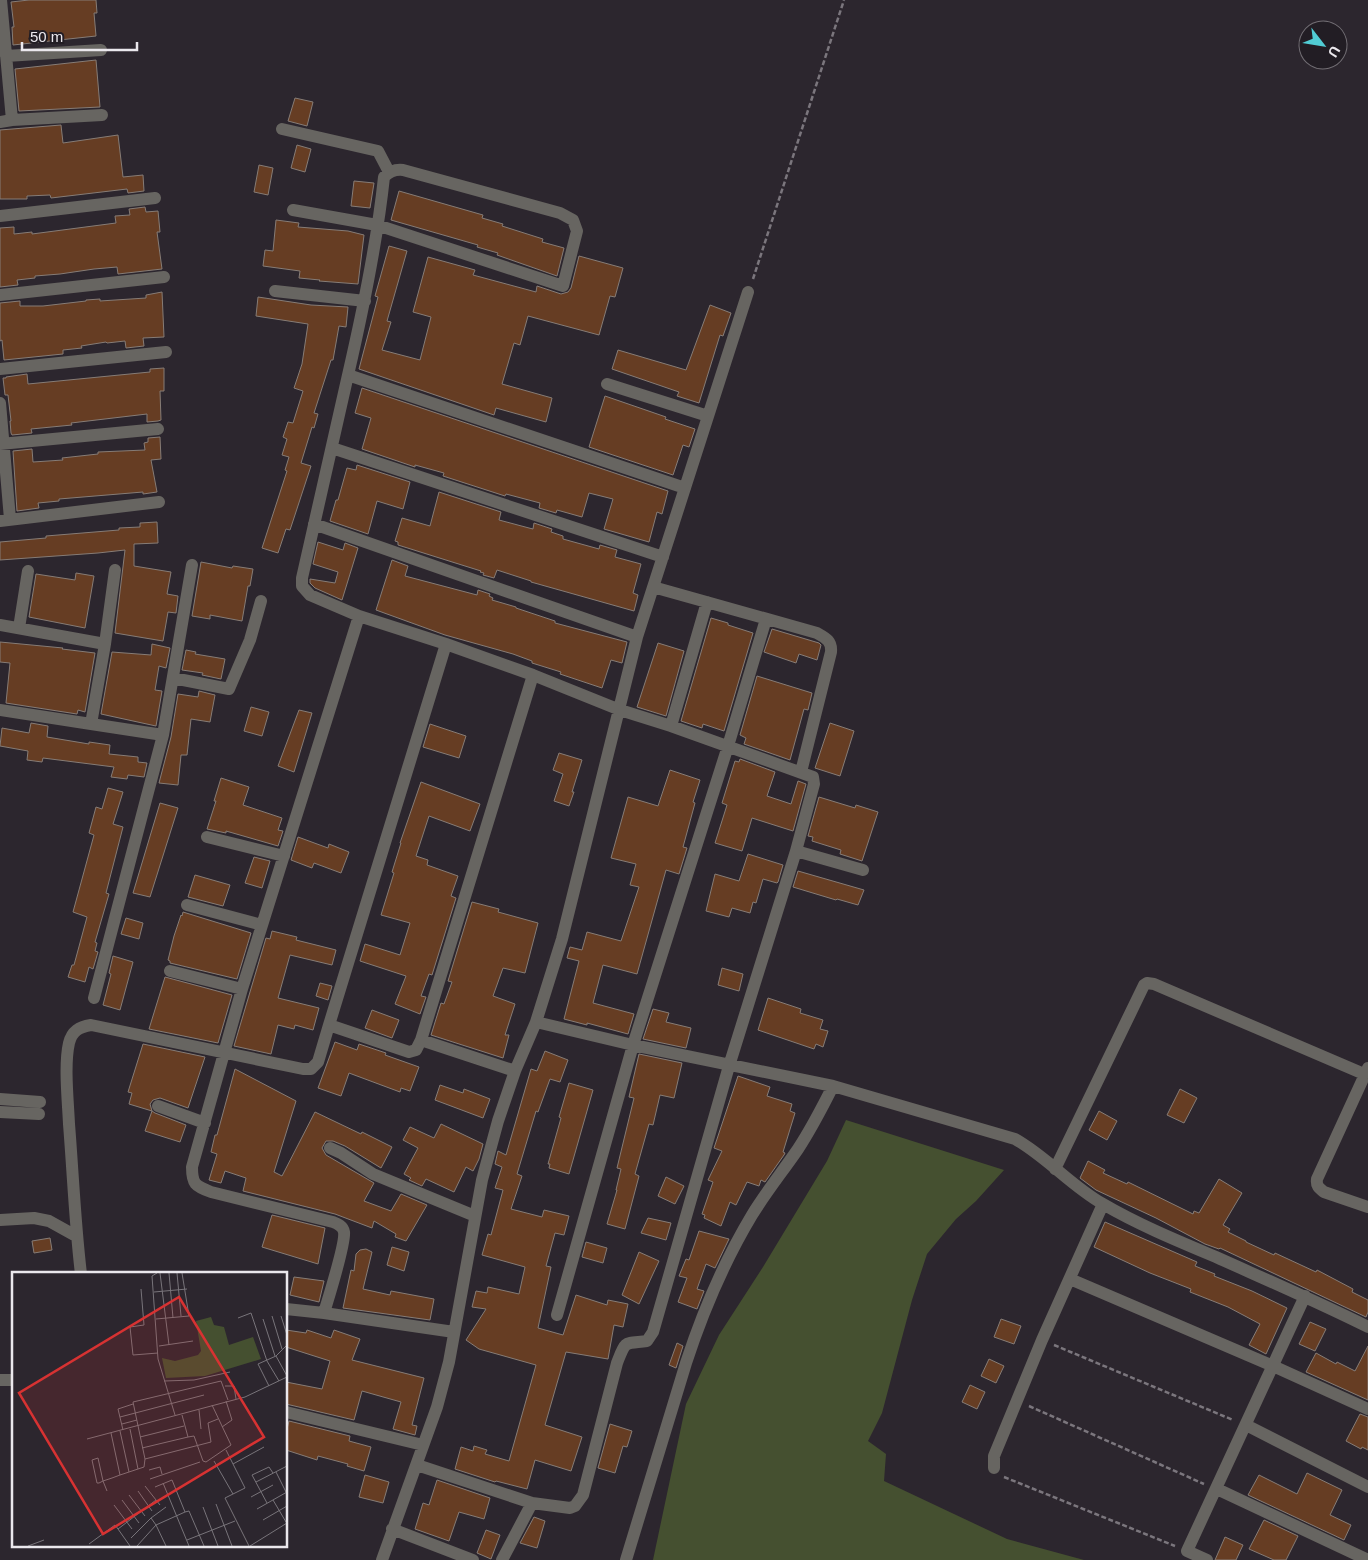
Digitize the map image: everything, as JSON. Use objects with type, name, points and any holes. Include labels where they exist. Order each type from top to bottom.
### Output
[{"type":"street","points":[[1,0],[6,56],[6,121],[102,115]]},
{"type":"street","points":[[6,56],[101,50]]},
{"type":"street","points":[[282,129],[378,151],[389,172]]},
{"type":"street","points":[[292,210],[377,225],[563,286],[577,231],[573,220],[560,213],[403,170],[389,172],[384,177],[377,225],[365,301],[302,578],[302,586],[310,595],[359,616],[533,675],[620,710],[802,772],[813,777],[815,780],[796,851],[728,1066],[653,1332],[647,1341],[629,1342],[624,1346],[617,1363],[583,1495],[579,1502],[570,1508],[532,1503],[417,1465]]},
{"type":"street","points":[[0,216],[155,198]]},
{"type":"street","points":[[0,295],[164,277]]},
{"type":"street","points":[[275,291],[365,301]]},
{"type":"street","points":[[382,1560],[417,1465],[449,1362],[482,1180],[498,1121],[515,1071],[536,1022],[562,939],[637,637],[748,292]]},
{"type":"street","points":[[0,369],[166,352]]},
{"type":"street","points":[[348,375],[685,488]]},
{"type":"street","points":[[607,384],[708,416]]},
{"type":"street","points":[[0,403],[5,520],[159,502]]},
{"type":"street","points":[[2,444],[158,430]]},
{"type":"street","points":[[332,448],[663,557]]},
{"type":"street","points":[[314,524],[637,637]]},
{"type":"street","points":[[94,998],[163,735],[192,565]]},
{"type":"street","points":[[91,724],[105,644],[115,570]]},
{"type":"street","points":[[19,628],[28,571]]},
{"type":"street","points":[[653,587],[817,633],[832,644],[802,772]]},
{"type":"street","points":[[173,678],[229,689],[250,640],[261,601]]},
{"type":"street","points":[[671,726],[706,602]]},
{"type":"street","points":[[324,1313],[342,1244],[344,1232],[341,1226],[333,1222],[211,1192],[198,1187],[192,1179],[192,1167],[242,989],[359,616]]},
{"type":"street","points":[[557,1315],[633,1045],[728,746],[766,619]]},
{"type":"street","points":[[0,625],[105,644]]},
{"type":"street","points":[[81,1272],[74,1234],[67,1078],[69,1043],[74,1031],[90,1025],[303,1069],[311,1069],[318,1062],[446,644]]},
{"type":"street","points":[[329,1025],[409,1052],[416,1050],[421,1040],[533,675]]},
{"type":"street","points":[[0,710],[163,735]]},
{"type":"street","points":[[208,837],[284,856]]},
{"type":"street","points":[[796,851],[863,870]]},
{"type":"street","points":[[188,905],[262,925]]},
{"type":"street","points":[[170,971],[242,989]]},
{"type":"street","points":[[1055,1169],[1144,985],[1147,983],[1154,984],[1366,1070],[1316,1184],[1324,1192],[1368,1208]]},
{"type":"street","points":[[536,1022],[728,1066],[835,1087],[1015,1138],[1028,1146],[1084,1192],[1103,1204],[1147,1227],[1305,1296],[1368,1327]]},
{"type":"street","points":[[421,1040],[515,1071]]},
{"type":"street","points":[[626,1560],[686,1363],[705,1311],[751,1216],[798,1149],[835,1087]]},
{"type":"street","points":[[0,1099],[39,1108],[0,1112]]},
{"type":"street","points":[[158,1106],[205,1123]]},
{"type":"street","points":[[330,1148],[341,1152],[373,1174],[475,1216]]},
{"type":"street","points":[[994,1468],[994,1456],[1017,1400],[1103,1204]]},
{"type":"street","points":[[0,1220],[34,1218],[49,1221],[74,1234]]},
{"type":"street","points":[[1070,1279],[1368,1409]]},
{"type":"street","points":[[1207,1560],[1187,1551],[1217,1490],[1305,1296]]},
{"type":"street","points":[[288,1309],[454,1332]]},
{"type":"street","points":[[288,1412],[423,1446]]},
{"type":"street","points":[[1246,1425],[1368,1487]]},
{"type":"street","points":[[1217,1490],[1368,1560]]},
{"type":"street","points":[[502,1560],[532,1503]]},
{"type":"street","points":[[392,1529],[473,1560]]},
{"type":"path","points":[[748,292],[844,0]]},
{"type":"path","points":[[1042,1340],[1246,1425]]},
{"type":"path","points":[[1017,1400],[1217,1490]]},
{"type":"path","points":[[994,1468],[1002,1476],[1187,1551]]},
{"type":"green space","points":[[846,1120],[1004,1170],[976,1201],[956,1219],[927,1254],[912,1300],[882,1413],[868,1441],[886,1454],[884,1481],[1007,1539],[1084,1560],[653,1560],[686,1404],[719,1335],[763,1267],[827,1161]]},
{"type":"building","points":[[29,0],[96,0],[97,13],[94,13],[96,36],[13,45],[12,27],[14,27],[11,2]]},
{"type":"building","points":[[96,60],[100,107],[19,111],[15,69]]},
{"type":"building","points":[[295,98],[313,102],[307,126],[288,121]]},
{"type":"building","points":[[61,125],[63,143],[118,135],[123,177],[143,175],[144,191],[128,193],[127,189],[51,198],[50,195],[27,196],[27,199],[0,199],[0,130]]},
{"type":"building","points":[[297,145],[311,149],[305,172],[291,168]]},
{"type":"building","points":[[259,165],[273,168],[268,195],[254,192]]},
{"type":"building","points":[[354,181],[374,183],[370,208],[351,206]]},
{"type":"building","points":[[399,191],[483,215],[482,218],[543,239],[542,242],[564,248],[557,276],[497,255],[498,253],[477,247],[478,245],[391,220]]},
{"type":"building","points":[[145,207],[146,212],[158,211],[160,232],[157,232],[162,269],[118,274],[117,267],[94,269],[35,276],[35,278],[17,280],[18,285],[0,287],[0,228],[14,227],[14,234],[32,232],[32,234],[116,223],[115,216],[130,215],[129,209]]},
{"type":"building","points":[[276,220],[299,223],[298,227],[348,231],[364,235],[358,284],[299,278],[300,271],[263,266],[265,250],[273,251]]},
{"type":"building","points":[[389,246],[407,251],[387,321],[391,322],[382,350],[420,360],[431,317],[413,312],[428,257],[475,270],[473,275],[536,292],[537,286],[561,294],[568,292],[571,288],[579,256],[623,268],[615,297],[610,296],[599,335],[528,316],[520,345],[514,343],[502,384],[552,398],[546,422],[496,408],[494,415],[359,369],[378,297],[375,296]]},
{"type":"building","points":[[162,292],[164,337],[143,338],[144,346],[126,348],[125,341],[106,342],[81,346],[82,348],[63,350],[63,354],[4,360],[2,340],[0,341],[0,303],[20,301],[20,306],[43,306],[86,300],[146,298],[146,295]]},
{"type":"building","points":[[258,297],[311,305],[348,307],[346,327],[339,326],[333,360],[331,360],[314,413],[318,414],[301,463],[311,466],[290,530],[286,529],[278,553],[262,548],[287,471],[285,470],[289,457],[282,455],[287,439],[283,437],[288,422],[293,423],[303,391],[294,388],[302,364],[308,324],[256,316]]},
{"type":"building","points":[[710,305],[731,313],[723,336],[720,335],[699,403],[677,396],[679,392],[612,369],[618,350],[686,370]]},
{"type":"building","points":[[164,368],[164,391],[160,391],[161,420],[147,422],[147,414],[31,429],[32,433],[12,435],[11,433],[8,395],[5,395],[3,378],[27,374],[28,384],[150,372],[150,369]]},
{"type":"building","points":[[362,388],[668,491],[662,514],[657,512],[649,542],[604,529],[613,499],[589,493],[582,517],[557,510],[556,513],[539,508],[540,503],[506,494],[505,496],[443,476],[444,473],[415,465],[415,467],[362,449],[371,418],[355,413]]},
{"type":"building","points":[[605,396],[695,429],[689,447],[683,445],[673,475],[589,447]]},
{"type":"building","points":[[160,437],[161,459],[151,460],[157,492],[59,499],[59,501],[38,503],[39,508],[17,511],[13,451],[32,449],[33,462],[63,460],[62,458],[98,454],[98,452],[145,450],[144,443],[148,442],[148,438]]},
{"type":"building","points":[[357,465],[410,482],[403,509],[377,501],[368,534],[330,521],[347,468],[356,470]]},
{"type":"building","points":[[439,492],[501,512],[499,520],[533,529],[534,523],[552,529],[551,532],[563,536],[563,539],[599,549],[600,545],[617,550],[615,557],[641,564],[633,593],[638,595],[634,611],[531,582],[497,570],[494,578],[483,575],[484,573],[481,571],[398,545],[398,542],[395,541],[402,518],[430,526]]},
{"type":"building","points":[[157,522],[158,543],[134,544],[134,566],[171,572],[167,594],[178,596],[176,613],[168,612],[163,641],[115,633],[125,550],[0,560],[0,542],[119,530],[119,528],[140,527],[140,523]]},
{"type":"building","points":[[318,542],[343,550],[345,543],[358,548],[342,600],[315,588],[310,583],[310,579],[335,583],[338,572],[313,564]]},
{"type":"building","points":[[392,560],[408,566],[405,576],[477,595],[478,590],[490,594],[489,596],[493,598],[492,600],[555,621],[555,623],[627,642],[622,663],[611,660],[602,688],[560,674],[561,672],[532,663],[532,661],[513,654],[445,635],[376,610]]},
{"type":"building","points":[[201,562],[232,568],[233,566],[253,569],[242,621],[210,615],[210,619],[192,616]]},
{"type":"building","points":[[76,573],[94,576],[85,628],[29,617],[36,574],[75,580]]},
{"type":"building","points":[[711,618],[753,633],[724,731],[703,724],[702,728],[681,721]]},
{"type":"building","points":[[772,629],[819,643],[821,645],[817,660],[799,654],[796,663],[764,652]]},
{"type":"building","points":[[0,642],[95,653],[85,712],[78,710],[77,714],[6,703],[10,663],[0,662]]},
{"type":"building","points":[[658,643],[684,651],[666,716],[637,707]]},
{"type":"building","points":[[152,644],[170,648],[166,668],[159,666],[155,690],[162,691],[156,726],[101,714],[112,652],[151,655]]},
{"type":"building","points":[[186,650],[196,652],[195,654],[225,659],[221,679],[202,675],[203,673],[182,670]]},
{"type":"building","points":[[757,676],[812,693],[808,710],[804,709],[790,760],[744,744],[746,738],[740,735]]},
{"type":"building","points":[[199,691],[215,695],[210,722],[191,719],[187,755],[181,755],[178,785],[159,783],[171,737],[178,694],[198,697]]},
{"type":"building","points":[[251,707],[269,712],[262,736],[244,731]]},
{"type":"building","points":[[299,710],[312,713],[294,772],[278,766]]},
{"type":"building","points":[[31,723],[48,726],[47,737],[89,744],[89,742],[110,745],[109,754],[138,757],[138,762],[147,763],[144,777],[128,775],[127,779],[111,777],[114,767],[43,758],[42,762],[27,760],[28,751],[0,746],[2,728],[29,733]]},
{"type":"building","points":[[830,723],[854,731],[840,776],[815,768]]},
{"type":"building","points":[[430,724],[466,736],[459,758],[423,747]]},
{"type":"building","points":[[559,753],[582,760],[569,806],[554,801],[563,774],[553,770]]},
{"type":"building","points":[[740,759],[775,772],[767,796],[791,804],[798,781],[806,784],[793,831],[752,818],[742,851],[715,843],[727,805],[722,803],[735,761],[739,762]]},
{"type":"building","points":[[670,770],[700,780],[683,847],[687,848],[679,874],[666,870],[637,974],[603,965],[593,1003],[634,1014],[628,1034],[564,1019],[579,961],[567,958],[570,947],[582,950],[587,932],[621,941],[639,887],[630,885],[636,864],[611,858],[628,797],[658,806]]},
{"type":"building","points":[[221,778],[249,787],[243,805],[282,818],[278,830],[283,831],[278,846],[226,831],[226,833],[207,829]]},
{"type":"building","points":[[421,782],[480,804],[470,831],[429,816],[416,856],[428,860],[427,865],[458,876],[451,896],[456,898],[432,975],[429,974],[421,996],[426,997],[420,1014],[395,1004],[406,976],[360,961],[365,944],[400,955],[410,923],[381,915],[394,873],[392,872],[400,843]]},
{"type":"building","points":[[108,788],[123,792],[113,824],[123,827],[106,893],[109,894],[95,942],[97,943],[95,951],[98,952],[93,969],[89,967],[85,982],[68,977],[72,965],[74,965],[87,917],[73,912],[94,835],[89,833],[96,807],[102,809]]},
{"type":"building","points":[[819,797],[855,808],[856,805],[878,812],[862,861],[840,854],[841,850],[812,841],[813,837],[808,836]]},
{"type":"building","points":[[160,803],[178,808],[150,897],[133,893]]},
{"type":"building","points":[[298,837],[328,848],[329,844],[349,852],[341,873],[314,863],[312,868],[291,860]]},
{"type":"building","points":[[748,854],[783,865],[778,882],[763,879],[756,903],[753,902],[750,913],[732,908],[729,917],[706,911],[715,874],[739,881]]},
{"type":"building","points":[[254,857],[270,861],[262,888],[245,883]]},
{"type":"building","points":[[798,871],[864,890],[858,905],[793,887]]},
{"type":"building","points":[[195,875],[230,885],[223,906],[188,897]]},
{"type":"building","points":[[472,902],[499,909],[498,912],[538,923],[525,973],[503,968],[493,996],[515,1004],[505,1035],[509,1035],[503,1058],[431,1035],[441,1003],[444,1004],[452,982],[448,981]]},
{"type":"building","points":[[183,912],[251,933],[237,979],[170,963],[168,960],[174,936]]},
{"type":"building","points":[[126,918],[143,923],[139,939],[121,934]]},
{"type":"building","points":[[272,931],[297,937],[296,940],[336,950],[332,965],[290,955],[278,998],[319,1008],[313,1030],[295,1025],[294,1029],[278,1025],[271,1054],[234,1046],[266,938],[270,939]]},
{"type":"building","points":[[113,956],[133,962],[120,1010],[103,1005],[111,974],[109,973]]},
{"type":"building","points":[[722,968],[743,974],[739,991],[718,985]]},
{"type":"building","points":[[165,977],[232,995],[218,1043],[149,1029]]},
{"type":"building","points":[[320,983],[332,986],[328,1000],[316,996]]},
{"type":"building","points":[[768,998],[801,1009],[800,1013],[823,1020],[820,1029],[828,1031],[823,1047],[816,1044],[814,1049],[758,1030]]},
{"type":"building","points":[[653,1009],[669,1013],[666,1022],[691,1028],[686,1048],[643,1039]]},
{"type":"building","points":[[372,1010],[399,1020],[392,1038],[365,1028]]},
{"type":"building","points":[[335,1042],[357,1050],[359,1044],[419,1067],[410,1091],[401,1088],[400,1092],[349,1073],[341,1096],[318,1088]]},
{"type":"building","points":[[143,1044],[205,1057],[188,1108],[160,1098],[153,1100],[150,1104],[152,1111],[129,1104],[132,1093],[128,1092]]},
{"type":"building","points":[[545,1051],[568,1060],[560,1082],[550,1079],[538,1112],[536,1111],[517,1174],[522,1176],[511,1209],[542,1217],[544,1210],[569,1216],[564,1235],[555,1233],[546,1266],[551,1267],[538,1328],[563,1335],[576,1295],[607,1305],[608,1300],[628,1304],[623,1327],[614,1325],[608,1359],[566,1352],[545,1425],[582,1437],[571,1471],[535,1460],[527,1489],[495,1482],[455,1469],[461,1447],[473,1451],[474,1446],[487,1450],[485,1454],[509,1461],[536,1365],[479,1349],[466,1340],[486,1309],[472,1307],[476,1291],[487,1293],[488,1287],[519,1294],[525,1267],[482,1255],[488,1234],[491,1235],[503,1190],[495,1188],[502,1167],[495,1164],[498,1151],[506,1155],[531,1069],[537,1071]]},
{"type":"building","points":[[639,1054],[682,1063],[674,1098],[660,1095],[653,1125],[649,1124],[635,1174],[639,1176],[625,1229],[607,1224],[621,1169],[617,1168],[634,1098],[629,1097]]},
{"type":"building","points":[[235,1069],[296,1101],[274,1172],[282,1176],[315,1112],[392,1147],[381,1168],[345,1146],[333,1141],[326,1141],[322,1148],[326,1155],[374,1183],[364,1201],[391,1211],[401,1194],[427,1205],[406,1241],[395,1237],[396,1234],[374,1221],[372,1228],[335,1214],[243,1191],[246,1178],[225,1171],[221,1183],[209,1180],[217,1154],[211,1152]]},
{"type":"building","points":[[738,1076],[770,1087],[767,1096],[792,1104],[790,1111],[795,1113],[783,1152],[785,1153],[784,1155],[765,1182],[761,1180],[759,1186],[747,1182],[736,1205],[730,1202],[721,1226],[704,1218],[705,1215],[702,1214],[713,1182],[708,1180],[722,1151],[714,1148]]},
{"type":"building","points":[[569,1083],[593,1090],[569,1174],[549,1168],[550,1164],[548,1164]]},
{"type":"building","points":[[440,1085],[463,1093],[464,1089],[490,1099],[483,1118],[435,1100]]},
{"type":"building","points":[[1180,1089],[1197,1098],[1184,1123],[1167,1115]]},
{"type":"building","points":[[152,1111],[186,1125],[180,1142],[145,1131]]},
{"type":"building","points":[[1099,1111],[1117,1121],[1107,1140],[1089,1130]]},
{"type":"building","points":[[441,1124],[483,1144],[473,1171],[466,1167],[454,1192],[426,1179],[422,1186],[409,1180],[411,1178],[404,1174],[418,1148],[403,1140],[410,1127],[434,1138]]},
{"type":"building","points":[[1088,1161],[1105,1170],[1103,1173],[1127,1184],[1128,1182],[1193,1214],[1194,1211],[1199,1213],[1219,1179],[1242,1193],[1223,1225],[1230,1229],[1228,1232],[1274,1255],[1275,1253],[1316,1272],[1317,1270],[1353,1289],[1352,1292],[1368,1300],[1366,1317],[1220,1248],[1205,1244],[1156,1218],[1096,1190],[1080,1178]]},
{"type":"building","points":[[666,1177],[684,1186],[675,1204],[658,1196]]},
{"type":"building","points":[[272,1215],[325,1228],[318,1264],[262,1247]]},
{"type":"building","points":[[648,1218],[671,1223],[666,1240],[641,1233]]},
{"type":"building","points":[[1105,1222],[1197,1262],[1195,1266],[1215,1274],[1214,1276],[1252,1291],[1287,1308],[1266,1354],[1249,1345],[1260,1324],[1228,1307],[1190,1292],[1191,1289],[1150,1273],[1094,1247]]},
{"type":"building","points":[[699,1231],[729,1239],[715,1268],[706,1264],[697,1289],[704,1291],[697,1309],[678,1302],[687,1278],[679,1276],[686,1259],[689,1260]]},
{"type":"building","points":[[50,1238],[52,1250],[34,1253],[32,1241]]},
{"type":"building","points":[[586,1242],[607,1248],[603,1263],[582,1257]]},
{"type":"building","points":[[392,1247],[409,1252],[404,1271],[387,1265]]},
{"type":"building","points":[[366,1249],[372,1252],[363,1289],[390,1295],[391,1291],[434,1299],[430,1320],[343,1308],[351,1270],[354,1271],[356,1254],[360,1250]]},
{"type":"building","points":[[639,1252],[659,1261],[639,1304],[622,1295]]},
{"type":"building","points":[[294,1277],[324,1281],[319,1302],[290,1295]]},
{"type":"building","points":[[1001,1319],[1021,1326],[1014,1344],[994,1337]]},
{"type":"building","points":[[1310,1322],[1326,1329],[1315,1351],[1299,1344]]},
{"type":"building","points":[[288,1330],[306,1333],[307,1330],[331,1338],[334,1330],[360,1339],[352,1360],[424,1378],[412,1425],[417,1426],[415,1435],[393,1429],[401,1402],[362,1391],[354,1420],[288,1404],[288,1382],[322,1389],[330,1361],[288,1348]]},
{"type":"building","points":[[677,1343],[683,1346],[676,1368],[669,1365]]},
{"type":"building","points":[[1368,1346],[1368,1400],[1306,1372],[1316,1353],[1336,1364],[1337,1362],[1355,1371]]},
{"type":"building","points":[[989,1359],[1004,1366],[996,1383],[981,1376]]},
{"type":"building","points":[[970,1385],[985,1392],[977,1409],[962,1402]]},
{"type":"building","points":[[1360,1414],[1368,1417],[1368,1450],[1362,1447],[1361,1449],[1346,1441]]},
{"type":"building","points":[[289,1421],[350,1436],[349,1441],[371,1447],[364,1471],[347,1466],[348,1464],[318,1456],[317,1460],[288,1451]]},
{"type":"building","points":[[610,1424],[632,1431],[627,1447],[623,1446],[615,1473],[598,1468]]},
{"type":"building","points":[[1307,1473],[1342,1490],[1330,1515],[1351,1525],[1344,1540],[1248,1495],[1259,1475],[1297,1494]]},
{"type":"building","points":[[365,1475],[389,1482],[383,1503],[359,1497]]},
{"type":"building","points":[[437,1480],[490,1498],[484,1519],[459,1512],[449,1541],[415,1529],[423,1503],[429,1505]]},
{"type":"building","points":[[534,1517],[545,1521],[537,1548],[520,1543]]},
{"type":"building","points":[[1264,1520],[1298,1536],[1286,1560],[1274,1560],[1249,1549]]},
{"type":"building","points":[[486,1530],[500,1535],[491,1559],[477,1553]]},
{"type":"building","points":[[1225,1537],[1243,1545],[1236,1560],[1215,1560]]}]
